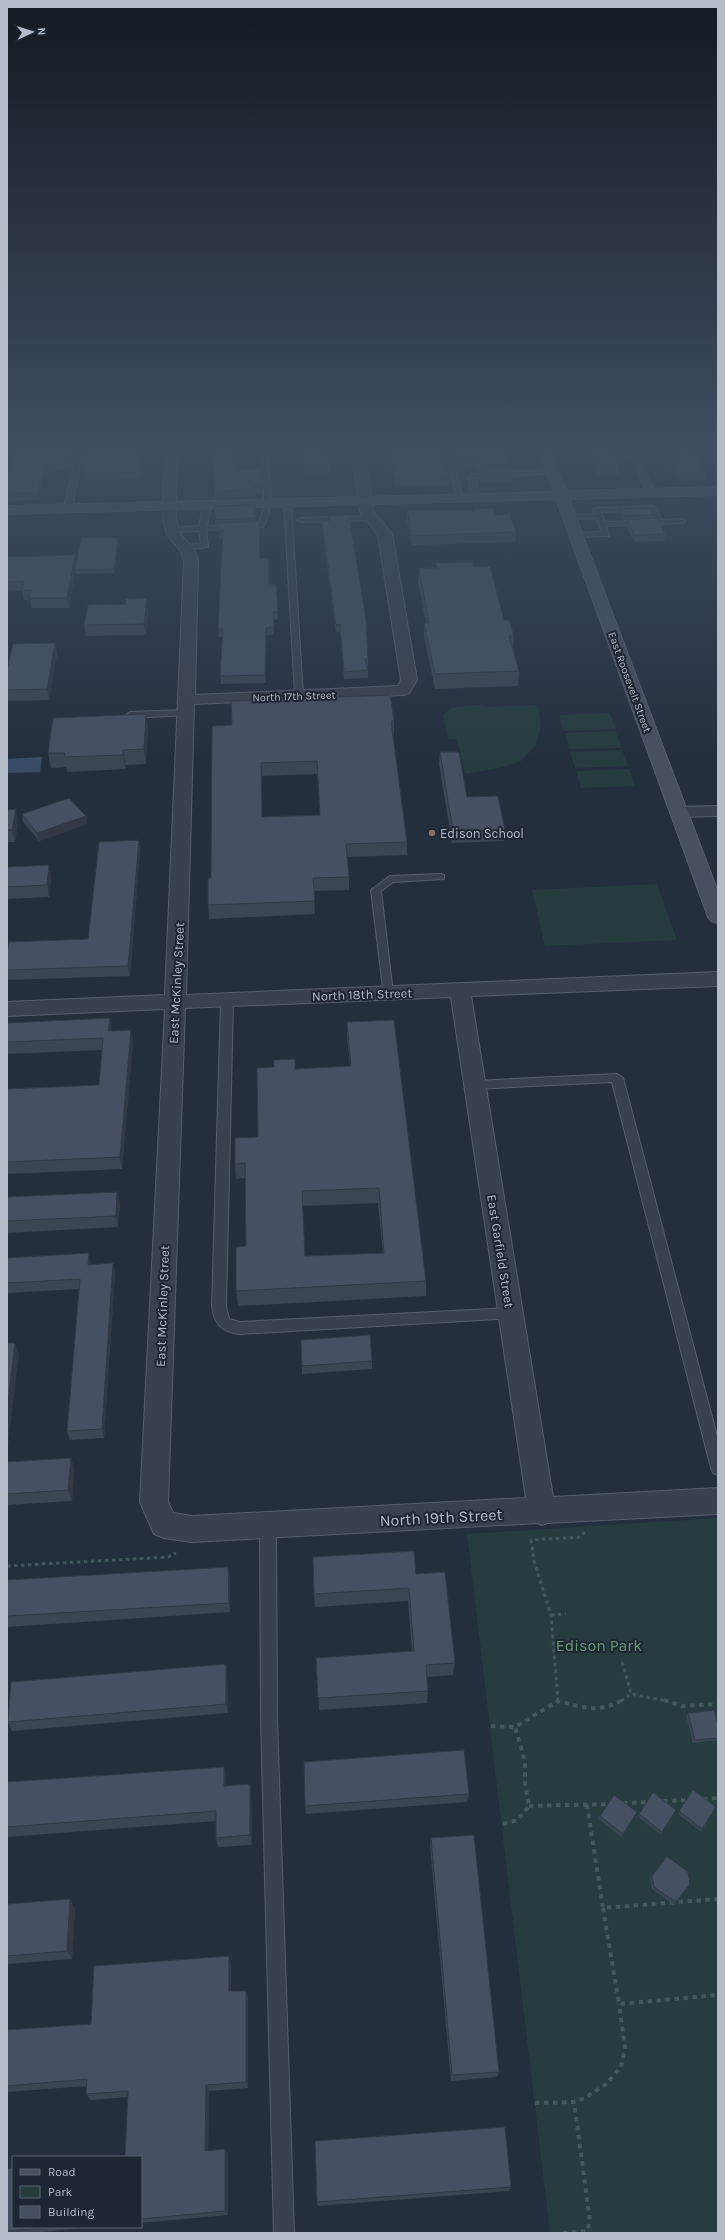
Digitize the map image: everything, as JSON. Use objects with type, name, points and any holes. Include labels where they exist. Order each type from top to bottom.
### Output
[{"type":"street","name":"East McKinley Street","points":[[164,1524],[154,1502],[182,839],[185,706],[191,562],[188,551]]},
{"type":"street","name":"North 17th Street","points":[[185,706],[299,695],[403,690],[409,680],[388,551]]},
{"type":"street","name":"East Roosevelt Street","points":[[583,551],[679,812],[713,889],[718,917]]},
{"type":"street","points":[[679,812],[718,811]]},
{"type":"street","name":"North 18th Street","points":[[7,1010],[718,979]]},
{"type":"street","name":"East Garfield Street","points":[[460,990],[542,1512]]},
{"type":"street","name":"North 19th Street","points":[[164,1524],[192,1530],[542,1512],[718,1501]]},
{"type":"lane","points":[[290,551],[299,695]]},
{"type":"lane","points":[[119,716],[185,706]]},
{"type":"lane","points":[[388,993],[376,890],[390,879],[440,877]]},
{"type":"lane","points":[[227,1000],[219,1306],[220,1317],[223,1323],[227,1326],[240,1328],[511,1314]]},
{"type":"lane","points":[[475,1085],[617,1078],[718,1468]]},
{"type":"lane","points":[[268,1526],[269,1719],[284,2233]]},
{"type":"path","points":[[558,1701],[551,1615],[534,1561],[531,1540],[581,1537],[585,1531]]},
{"type":"path","points":[[7,1566],[168,1557],[176,1553]]},
{"type":"path","points":[[551,1615],[566,1614]]},
{"type":"path","points":[[622,1662],[631,1694]]},
{"type":"path","points":[[490,1726],[515,1727],[558,1701],[599,1711],[615,1706],[631,1694],[658,1698],[682,1706],[718,1704]]},
{"type":"path","points":[[503,1824],[518,1820],[529,1806],[525,1784],[525,1761],[515,1727]]},
{"type":"path","points":[[529,1806],[587,1805],[718,1798]]},
{"type":"path","points":[[535,2103],[574,2102],[585,2098],[606,2084],[621,2067],[625,2048],[587,1805]]},
{"type":"path","points":[[603,1908],[718,1900]]},
{"type":"path","points":[[619,2004],[718,1995]]},
{"type":"path","points":[[563,2233],[587,2231],[590,2221],[574,2102]]},
{"type":"green space","points":[[483,704],[484,707],[538,705],[541,725],[536,745],[521,761],[504,767],[465,774],[457,739],[448,739],[443,715],[451,708]]},
{"type":"green space","points":[[610,713],[616,729],[564,731],[559,715]]},
{"type":"green space","points":[[616,731],[622,748],[569,749],[565,733]]},
{"type":"green space","points":[[622,750],[628,766],[575,768],[570,752]]},
{"type":"green space","points":[[629,769],[635,786],[581,788],[576,771]]},
{"type":"green space","points":[[657,884],[677,940],[545,946],[532,890]]},
{"type":"green space","name":"Edison Park","points":[[718,1518],[718,2233],[550,2233],[467,1534]]},
{"type":"water","points":[[42,757],[40,772],[7,773],[7,759]]},
{"type":"building","points":[[79,551],[116,551],[114,569],[75,570]]},
{"type":"building","points":[[222,551],[260,551],[260,559],[269,559],[269,584],[276,584],[278,612],[273,612],[274,627],[266,628],[265,675],[220,676],[223,629],[218,629]]},
{"type":"building","points":[[326,551],[355,551],[366,620],[368,659],[365,659],[368,670],[344,672],[340,624],[336,625]]},
{"type":"building","points":[[75,555],[67,598],[29,598],[31,590],[22,590],[24,581],[7,582],[7,557]]},
{"type":"building","points":[[472,562],[473,567],[490,566],[504,620],[509,620],[514,636],[509,636],[519,671],[435,674],[424,623],[429,623],[419,568],[437,568],[436,563]]},
{"type":"building","points":[[147,598],[144,624],[84,625],[88,605],[125,604],[126,599]]},
{"type":"building","points":[[55,643],[47,689],[7,690],[7,670],[13,644]]},
{"type":"building","points":[[390,695],[394,721],[391,721],[407,842],[346,844],[349,877],[313,878],[315,901],[208,905],[208,878],[211,878],[212,726],[232,725],[231,701]],"holes":[[[317,761],[320,815],[262,817],[261,763]]]},
{"type":"building","points":[[146,714],[144,749],[123,750],[123,755],[64,757],[65,753],[48,753],[53,718]]},
{"type":"building","points":[[440,752],[459,752],[467,797],[498,796],[505,830],[453,831]]},
{"type":"building","points":[[69,798],[86,816],[37,833],[22,814]]},
{"type":"building","points":[[16,809],[12,830],[7,830],[7,810]]},
{"type":"building","points":[[139,840],[128,966],[7,970],[7,953],[9,942],[88,939],[99,842]]},
{"type":"building","points":[[49,865],[47,885],[7,887],[7,867]]},
{"type":"building","points":[[110,1018],[108,1031],[131,1030],[120,1157],[7,1162],[7,1089],[99,1085],[103,1038],[7,1042],[7,1023]]},
{"type":"building","points":[[394,1020],[426,1281],[236,1291],[236,1247],[246,1246],[245,1163],[235,1164],[235,1138],[258,1137],[257,1068],[274,1067],[274,1060],[295,1059],[295,1069],[351,1066],[347,1022]],"holes":[[[379,1188],[384,1253],[305,1256],[302,1191]]]},
{"type":"building","points":[[117,1192],[116,1216],[7,1221],[7,1197]]},
{"type":"building","points":[[89,1253],[88,1265],[113,1263],[102,1429],[67,1431],[80,1279],[7,1283],[7,1258]]},
{"type":"building","points":[[370,1335],[372,1361],[302,1366],[301,1340]]},
{"type":"building","points":[[7,1343],[15,1343],[7,1410]]},
{"type":"building","points":[[71,1458],[68,1490],[7,1494],[7,1462]]},
{"type":"building","points":[[414,1551],[416,1574],[445,1572],[455,1663],[426,1665],[428,1691],[318,1698],[316,1658],[414,1651],[409,1588],[314,1594],[313,1557]]},
{"type":"building","points":[[228,1567],[229,1603],[7,1616],[7,1580]]},
{"type":"building","points":[[226,1664],[226,1704],[8,1722],[11,1682]]},
{"type":"building","points":[[714,1710],[718,1725],[718,1738],[695,1740],[688,1713]]},
{"type":"building","points":[[464,1750],[469,1794],[305,1806],[304,1762]]},
{"type":"building","points":[[224,1767],[224,1786],[250,1784],[250,1835],[216,1838],[216,1811],[7,1827],[7,1782]]},
{"type":"building","points":[[693,1790],[716,1807],[702,1829],[679,1811]]},
{"type":"building","points":[[653,1792],[676,1810],[662,1832],[639,1814]]},
{"type":"building","points":[[614,1795],[637,1812],[623,1834],[600,1816]]},
{"type":"building","points":[[474,1835],[499,2072],[452,2075],[431,1838]]},
{"type":"building","points":[[667,1856],[688,1872],[690,1884],[676,1902],[654,1887],[652,1876]]},
{"type":"building","points":[[70,1899],[67,1951],[7,1956],[7,1904]]},
{"type":"building","points":[[229,1956],[229,1991],[246,1991],[246,2082],[206,2085],[205,2151],[225,2149],[225,2211],[142,2219],[142,2156],[125,2156],[128,2091],[86,2094],[87,2079],[7,2086],[7,2030],[91,2024],[94,1966]]},
{"type":"building","points":[[505,2127],[511,2187],[317,2202],[315,2141]]},
{"type":"building","points":[[12,2168],[12,2228],[41,2228],[7,2231],[7,2169]]},
{"type":"place","name":"Edison School","points":[[432,833]]}]
